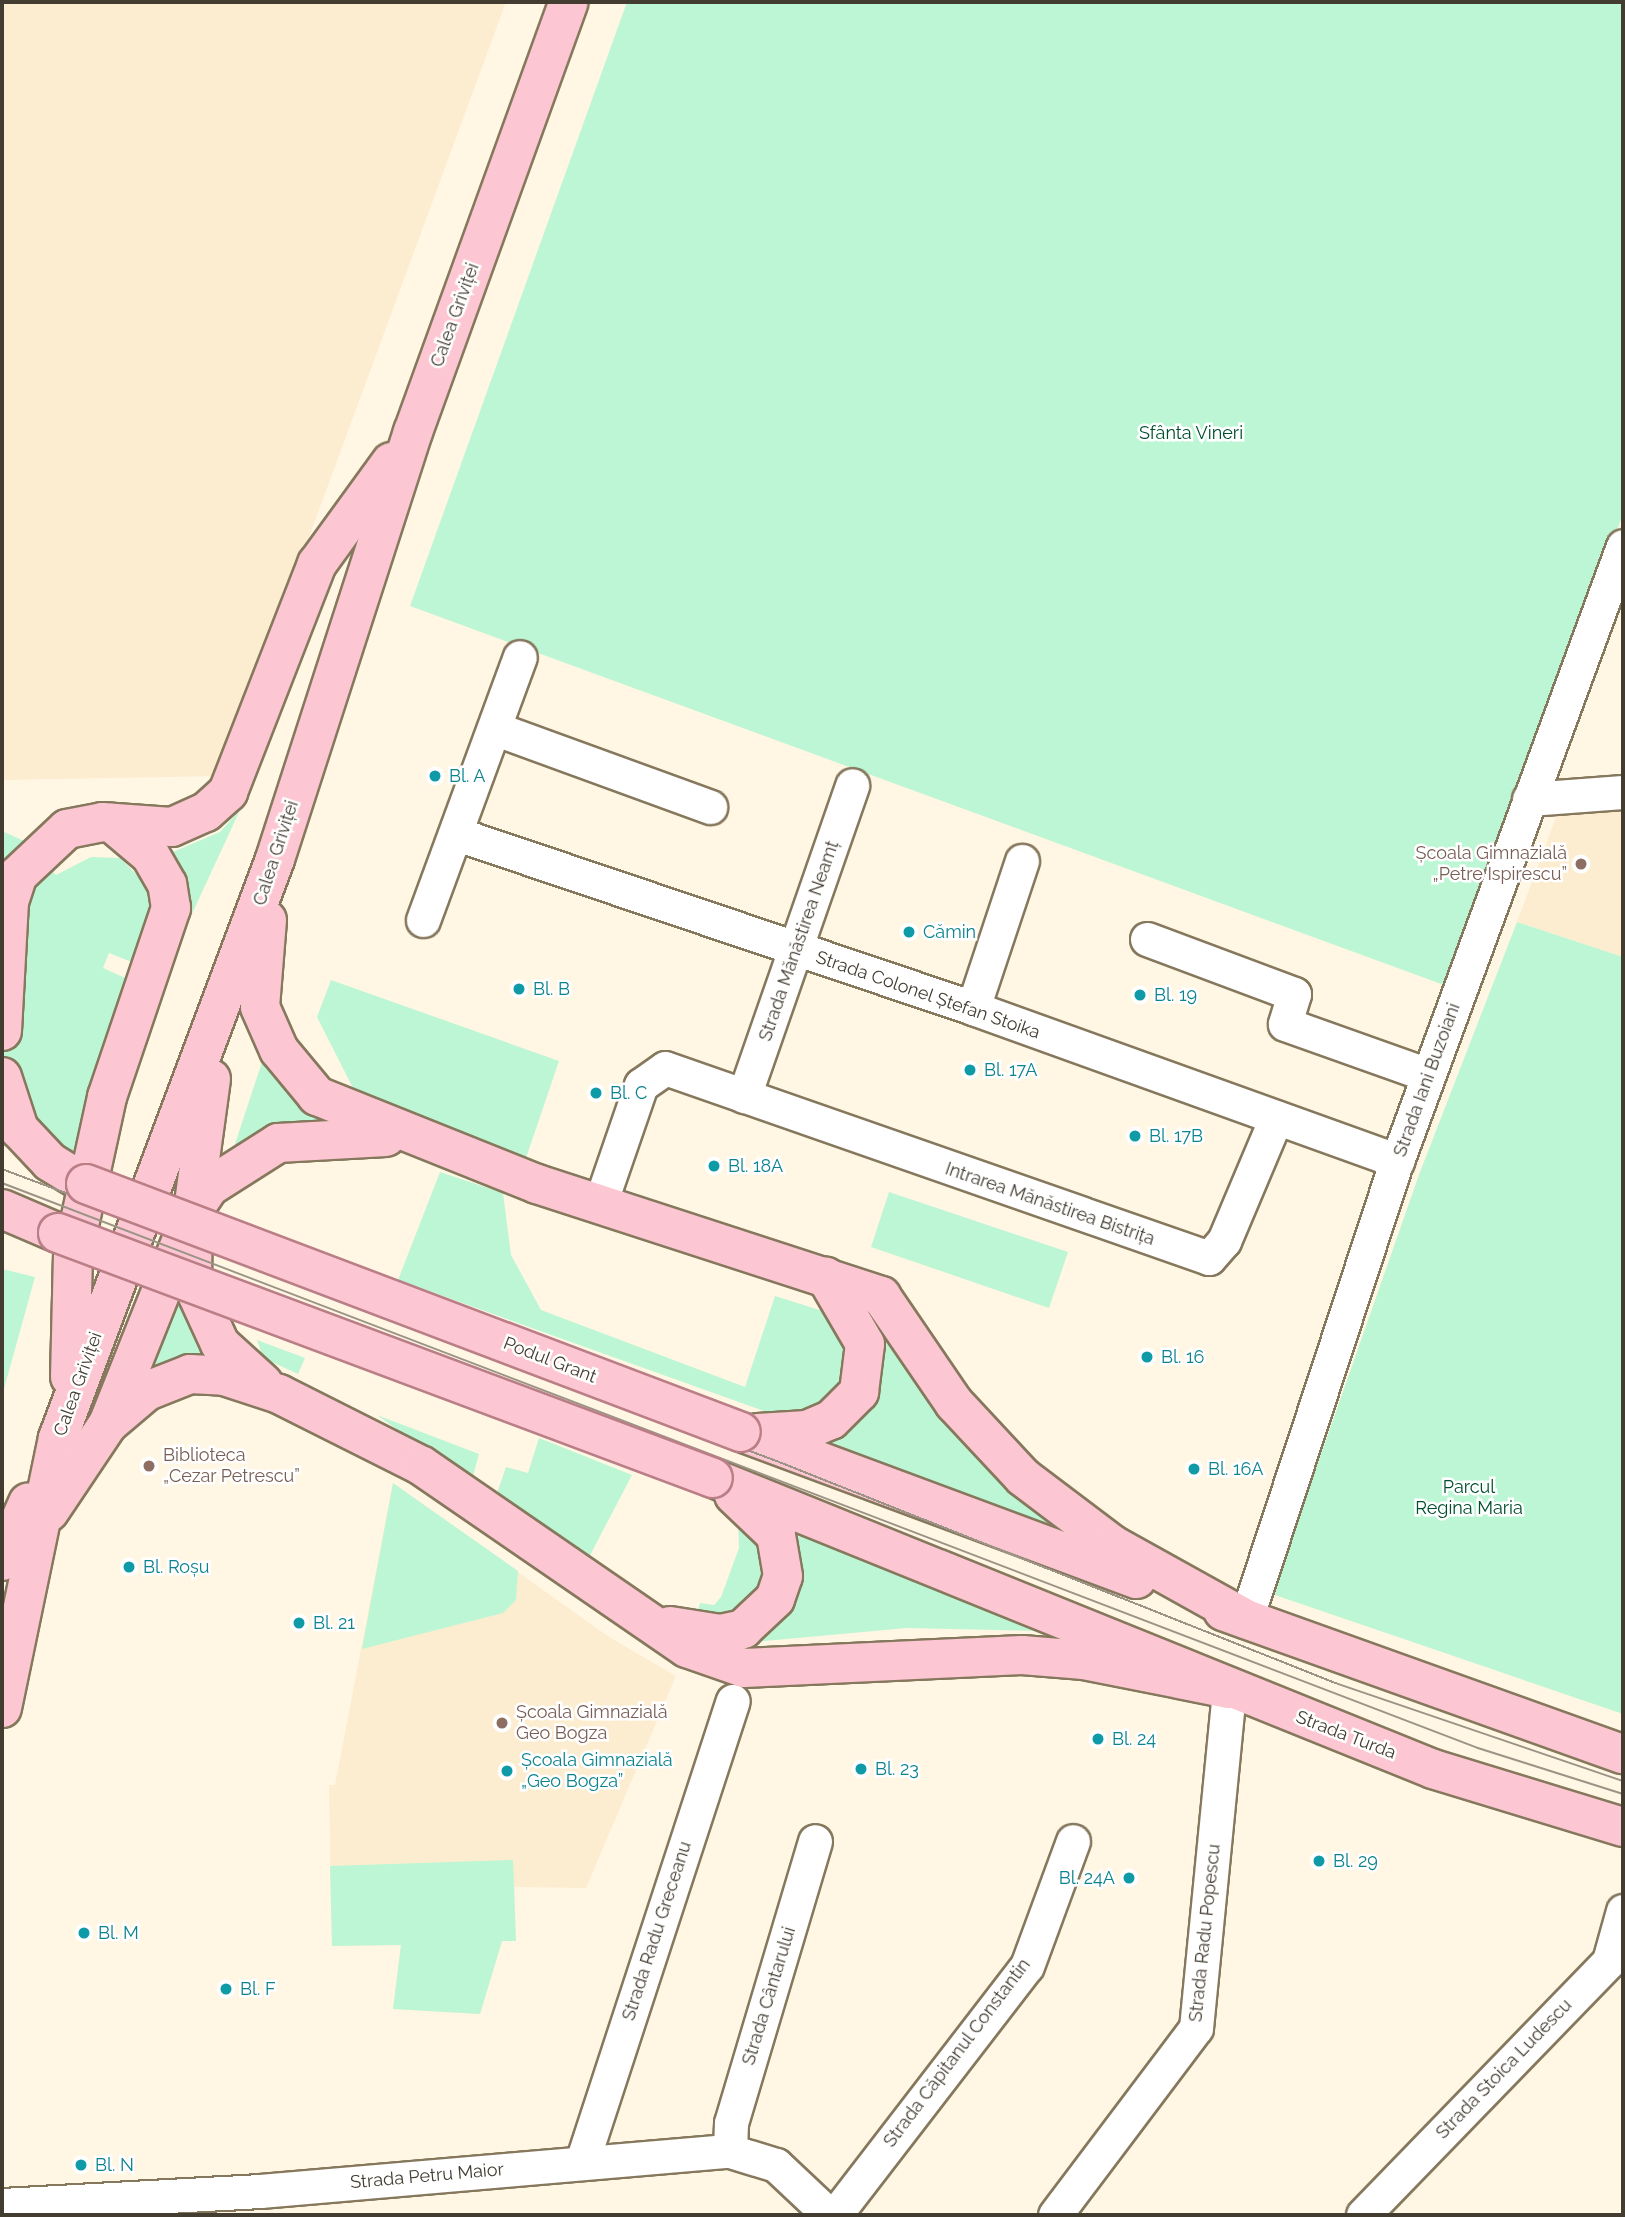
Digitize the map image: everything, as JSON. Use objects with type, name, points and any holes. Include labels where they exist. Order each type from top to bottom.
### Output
[{"type":"main road","name":"Calea Griviței","points":[[2,1708],[64,1421],[275,859],[413,432],[569,2]]},
{"type":"main road","points":[[2,1031],[2,986],[9,902],[18,874],[67,829],[111,823],[172,827],[206,812],[228,792],[317,564],[413,432]]},
{"type":"main road","points":[[2,1561],[64,1421],[74,1252],[107,1097],[171,908],[159,868],[111,823]]},
{"type":"main road","points":[[275,859],[260,1007],[270,1032],[292,1070],[317,1096],[410,1138],[600,1204],[881,1296],[981,1437],[1064,1513],[1246,1619],[1623,1754]]},
{"type":"main road","points":[[221,1008],[193,1210],[192,1283],[201,1313],[238,1364],[279,1394]]},
{"type":"main road","points":[[2,1077],[19,1129],[50,1162],[86,1184]]},
{"type":"main road","points":[[39,1528],[108,1424],[193,1210],[225,1171],[278,1143],[410,1138]]},
{"type":"main road","name":"Podul Grant","points":[[2,1150],[741,1432],[1246,1619]]},
{"type":"main road","points":[[2,1209],[58,1233],[713,1478],[776,1535],[783,1576],[775,1599],[761,1618],[720,1634],[638,1615]]},
{"type":"main road","points":[[2,1224],[58,1233]]},
{"type":"main road","points":[[741,1432],[807,1430],[831,1420],[859,1391],[865,1344],[826,1277]]},
{"type":"main road","points":[[108,1424],[147,1391],[190,1374],[224,1376],[279,1394],[422,1466],[688,1648],[744,1668],[1022,1655],[1084,1660],[1229,1689]]},
{"type":"main road","name":"Strada Turda","points":[[713,1478],[1077,1622],[1229,1689],[1433,1769],[1623,1826]]},
{"type":"street","name":"Strada Iani Buzoiani","points":[[1246,1619],[1397,1161],[1623,546]]},
{"type":"street","points":[[423,919],[496,729],[520,656]]},
{"type":"street","points":[[496,729],[710,807]]},
{"type":"street","name":"Strada Mănăstirea Neamț","points":[[744,1096],[852,785]]},
{"type":"street","points":[[1529,799],[1623,792]]},
{"type":"street","name":"Strada Colonel Ștefan Stoika","points":[[457,834],[796,951],[973,1008],[1397,1161]]},
{"type":"street","points":[[973,1008],[1022,860]]},
{"type":"street","points":[[1147,939],[1294,995],[1286,1024],[1428,1075]]},
{"type":"street","points":[[600,1204],[651,1073],[666,1068],[744,1096]]},
{"type":"street","name":"Intrarea Mănăstirea Bistrița","points":[[744,1096],[1209,1258],[1224,1241],[1276,1118]]},
{"type":"street","name":"Strada Radu Popescu","points":[[1055,2215],[1196,2028],[1229,1689]]},
{"type":"street","name":"Strada Radu Greceanu","points":[[582,2162],[733,1701]]},
{"type":"street","name":"Strada Cântarului","points":[[730,2151],[731,2123],[815,1841]]},
{"type":"street","name":"Strada Căpitanul Constantin","points":[[835,2215],[1027,1966],[1073,1841]]},
{"type":"street","name":"Strada Stoica Ludescu","points":[[1363,2215],[1609,1961],[1623,1911]]},
{"type":"street","name":"Strada Petru Maior","points":[[2,2205],[260,2191],[730,2151],[776,2165],[829,2215]]},
{"type":"shaded area","points":[[2,2],[506,2],[221,776],[2,780]]},
{"type":"shaded area","name":"Școala Gimnazială „Petre Ispirescu”","points":[[1623,804],[1623,957],[1517,922],[1560,807]]},
{"type":"shaded area","name":"Școala Gimnazială Geo Bogza","points":[[393,1483],[609,1637],[676,1676],[586,1888],[514,1887],[516,1941],[502,1941],[480,2014],[393,2009],[401,1945],[332,1946],[329,1785],[335,1785]]},
{"type":"green space","name":"Sfânta Vineri","points":[[627,2],[1623,2],[1623,514],[1444,985],[410,606]]},
{"type":"green space","points":[[240,810],[179,942],[168,854],[220,832]]},
{"type":"green space","points":[[2,831],[24,841],[56,875],[91,857],[120,858],[157,895],[139,965],[109,953],[103,968],[132,981],[73,1159],[2,1132]]},
{"type":"green space","name":"Parcul Regina Maria","points":[[1517,922],[1623,957],[1623,1714],[1272,1594],[1420,1172]]},
{"type":"green space","points":[[331,980],[559,1061],[526,1158],[355,1092],[317,1017]]},
{"type":"green space","points":[[266,1050],[331,1120],[233,1150]]},
{"type":"green space","points":[[440,1172],[503,1193],[511,1255],[541,1310],[745,1387],[775,1296],[829,1313],[857,1365],[825,1412],[775,1415],[398,1280]]},
{"type":"green space","points":[[889,1192],[1068,1252],[1049,1308],[871,1247]]},
{"type":"green space","points":[[2,1269],[35,1277],[2,1396]]},
{"type":"green space","points":[[176,1298],[180,1300],[217,1363],[147,1366]]},
{"type":"green space","points":[[871,1316],[1074,1535],[830,1446],[878,1338]]},
{"type":"green space","points":[[257,1340],[305,1358],[298,1374],[263,1358]]},
{"type":"green space","points":[[377,1415],[479,1454],[473,1476],[464,1478]]},
{"type":"green space","points":[[539,1438],[632,1475],[586,1563],[496,1496],[506,1467],[528,1473]]},
{"type":"green space","points":[[393,1483],[518,1571],[516,1600],[503,1613],[362,1649]]},
{"type":"green space","points":[[738,1520],[758,1532],[769,1579],[741,1616],[695,1621],[700,1603],[714,1605],[721,1597],[739,1548]]},
{"type":"green space","points":[[806,1530],[1041,1631],[907,1628],[744,1643],[794,1541]]},
{"type":"green space","points":[[513,1860],[516,1941],[502,1941],[480,2014],[393,2009],[401,1945],[332,1946],[330,1866]]},
{"type":"tram line","points":[[2,1169],[779,1462],[1338,1684],[1623,1781]]},
{"type":"tram line","points":[[2,1183],[1478,1748],[1623,1794]]},
{"type":"place","name":"Bl. A","points":[[435,776]]},
{"type":"place","name":"Școala Gimnazială „Petre Ispirescu”","points":[[1581,864]]},
{"type":"place","name":"Cămin","points":[[909,932]]},
{"type":"place","name":"Bl. B","points":[[519,989]]},
{"type":"place","name":"Bl. 19","points":[[1140,995]]},
{"type":"place","name":"Bl. 17A","points":[[970,1070]]},
{"type":"place","name":"Bl. C","points":[[596,1093]]},
{"type":"place","name":"Bl. 17B","points":[[1135,1136]]},
{"type":"place","name":"Bl. 18A","points":[[714,1166]]},
{"type":"place","name":"Bl. 16","points":[[1147,1357]]},
{"type":"place","name":"Biblioteca „Cezar Petrescu”","points":[[149,1466]]},
{"type":"place","name":"Bl. 16A","points":[[1194,1469]]},
{"type":"place","name":"Bl. Roșu","points":[[129,1567]]},
{"type":"place","name":"Bl. 21","points":[[299,1623]]},
{"type":"place","name":"Școala Gimnazială Geo Bogza","points":[[502,1723]]},
{"type":"place","name":"Bl. 24","points":[[1098,1739]]},
{"type":"place","name":"Bl. 23","points":[[861,1769]]},
{"type":"place","name":"Școala Gimnazială „Geo Bogza”","points":[[507,1771]]},
{"type":"place","name":"Bl. 29","points":[[1319,1861]]},
{"type":"place","name":"Bl. 24A","points":[[1129,1878]]},
{"type":"place","name":"Bl. M","points":[[84,1933]]},
{"type":"place","name":"Bl. F","points":[[226,1989]]},
{"type":"place","name":"Bl. N","points":[[81,2165]]}]
